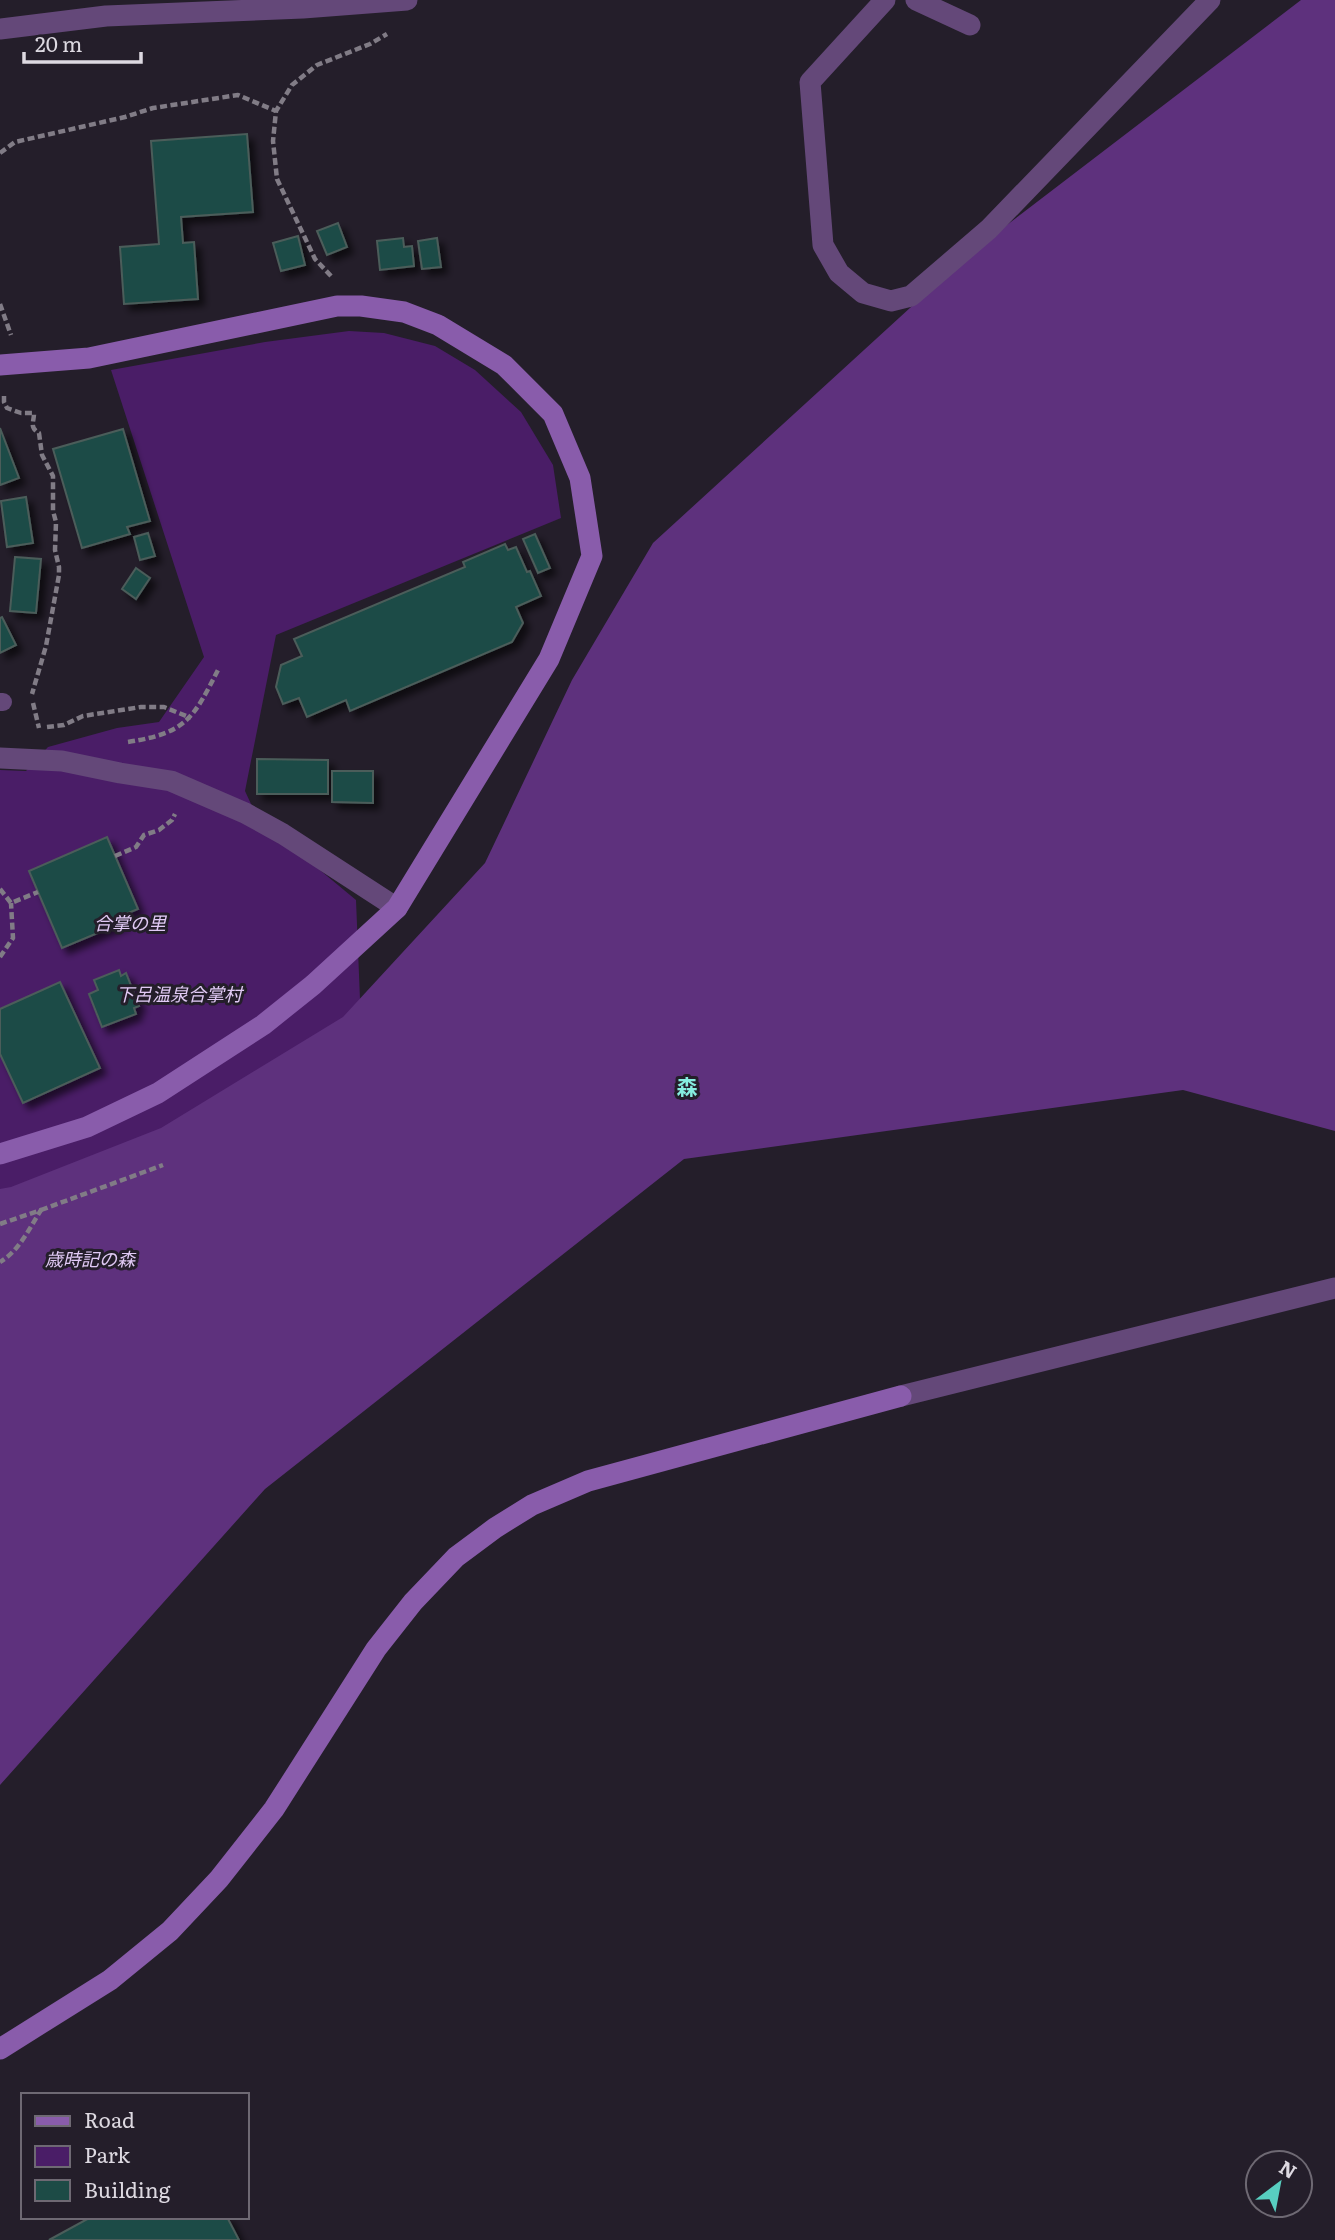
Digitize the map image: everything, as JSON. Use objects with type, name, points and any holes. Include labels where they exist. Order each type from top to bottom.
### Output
[{"type":"street","points":[[0,29],[106,16],[268,5],[407,0]]},
{"type":"street","points":[[885,0],[810,82],[823,246],[839,273],[863,293],[891,301],[911,296],[989,229],[1210,0]]},
{"type":"street","points":[[916,0],[970,25]]},
{"type":"street","points":[[0,365],[89,358],[337,306],[361,306],[404,312],[438,325],[504,365],[553,414],[580,478],[592,556],[549,659],[397,908],[313,985],[273,1017],[158,1093],[87,1127],[0,1154]]},
{"type":"street","points":[[0,758],[61,761],[172,781],[246,813],[397,908]]},
{"type":"street","points":[[0,2049],[110,1980],[170,1931],[219,1879],[274,1808],[376,1649],[413,1602],[456,1557],[532,1505],[588,1481],[901,1396],[1335,1288]]},
{"type":"path","points":[[361,306],[315,259],[276,179],[273,141],[276,111],[292,85],[317,65],[370,44],[389,33]]},
{"type":"path","points":[[0,153],[15,142],[165,106],[238,95],[276,111]]},
{"type":"path","points":[[2,389],[7,408],[21,413],[34,413],[33,430],[38,433],[42,454],[54,475],[55,550],[60,566],[46,646],[32,694],[38,728]]},
{"type":"path","points":[[29,728],[64,725],[83,716],[164,706],[191,718],[218,670]]},
{"type":"path","points":[[115,856],[136,847],[144,835],[159,830]]},
{"type":"path","points":[[0,889],[11,903],[13,938],[0,957]]},
{"type":"path","points":[[11,903],[38,892]]},
{"type":"path","points":[[0,1224],[163,1165]]},
{"type":"path","points":[[0,1262],[9,1257],[18,1246],[41,1210]]},
{"type":"green space","name":"歳時記の森","points":[[1301,0],[1335,0],[1335,1131],[1183,1090],[684,1159],[265,1489],[0,1785],[0,1189],[161,1128],[343,1017],[485,863],[572,680],[653,543],[969,254]]},
{"type":"green space","name":"下呂温泉合掌村","points":[[349,331],[384,333],[435,346],[475,370],[521,412],[553,465],[561,518],[276,635],[245,791],[265,834],[315,866],[356,900],[362,1049],[0,1547],[0,770],[26,771],[48,747],[117,728],[159,722],[204,657],[111,370],[265,342]]},
{"type":"building","points":[[247,134],[253,212],[181,217],[183,243],[194,242],[198,299],[124,304],[120,247],[159,244],[151,141]]},
{"type":"building","points":[[338,223],[347,247],[327,255],[317,231]]},
{"type":"building","points":[[298,236],[305,265],[281,271],[273,243]]},
{"type":"building","points":[[403,238],[404,247],[412,246],[414,266],[380,270],[377,241]]},
{"type":"building","points":[[437,238],[441,267],[422,269],[418,241]]},
{"type":"building","points":[[0,428],[19,478],[0,485]]},
{"type":"building","points":[[123,429],[150,521],[127,527],[130,534],[82,548],[53,449]]},
{"type":"building","points":[[26,497],[33,543],[7,547],[1,501]]},
{"type":"building","points":[[148,533],[155,556],[140,560],[134,537]]},
{"type":"building","points":[[535,534],[550,568],[538,573],[523,539]]},
{"type":"building","points":[[505,544],[508,550],[516,547],[541,596],[516,607],[523,623],[512,642],[350,711],[346,700],[307,717],[299,698],[283,704],[276,687],[281,665],[302,656],[294,639],[465,567],[463,562]]},
{"type":"building","points":[[15,557],[41,559],[36,613],[10,611]]},
{"type":"building","points":[[136,568],[150,578],[136,599],[122,589]]},
{"type":"building","points":[[2,617],[16,645],[0,653],[0,618]]},
{"type":"building","points":[[257,759],[328,760],[328,794],[257,794]]},
{"type":"building","points":[[332,771],[373,771],[373,803],[332,802]]},
{"type":"building","points":[[107,837],[138,909],[121,916],[124,922],[62,948],[29,871]]},
{"type":"building","points":[[119,970],[121,976],[126,973],[139,1006],[134,1008],[136,1014],[102,1027],[89,994],[98,990],[94,980]]},
{"type":"building","points":[[60,982],[100,1068],[23,1103],[0,1054],[0,1009]]},
{"type":"building","points":[[87,2219],[228,2219],[239,2240],[49,2240]]},
{"type":"district","name":"森","points":[[687,1085]]},
{"type":"park label","name":"合掌の里","points":[[130,922]]}]
